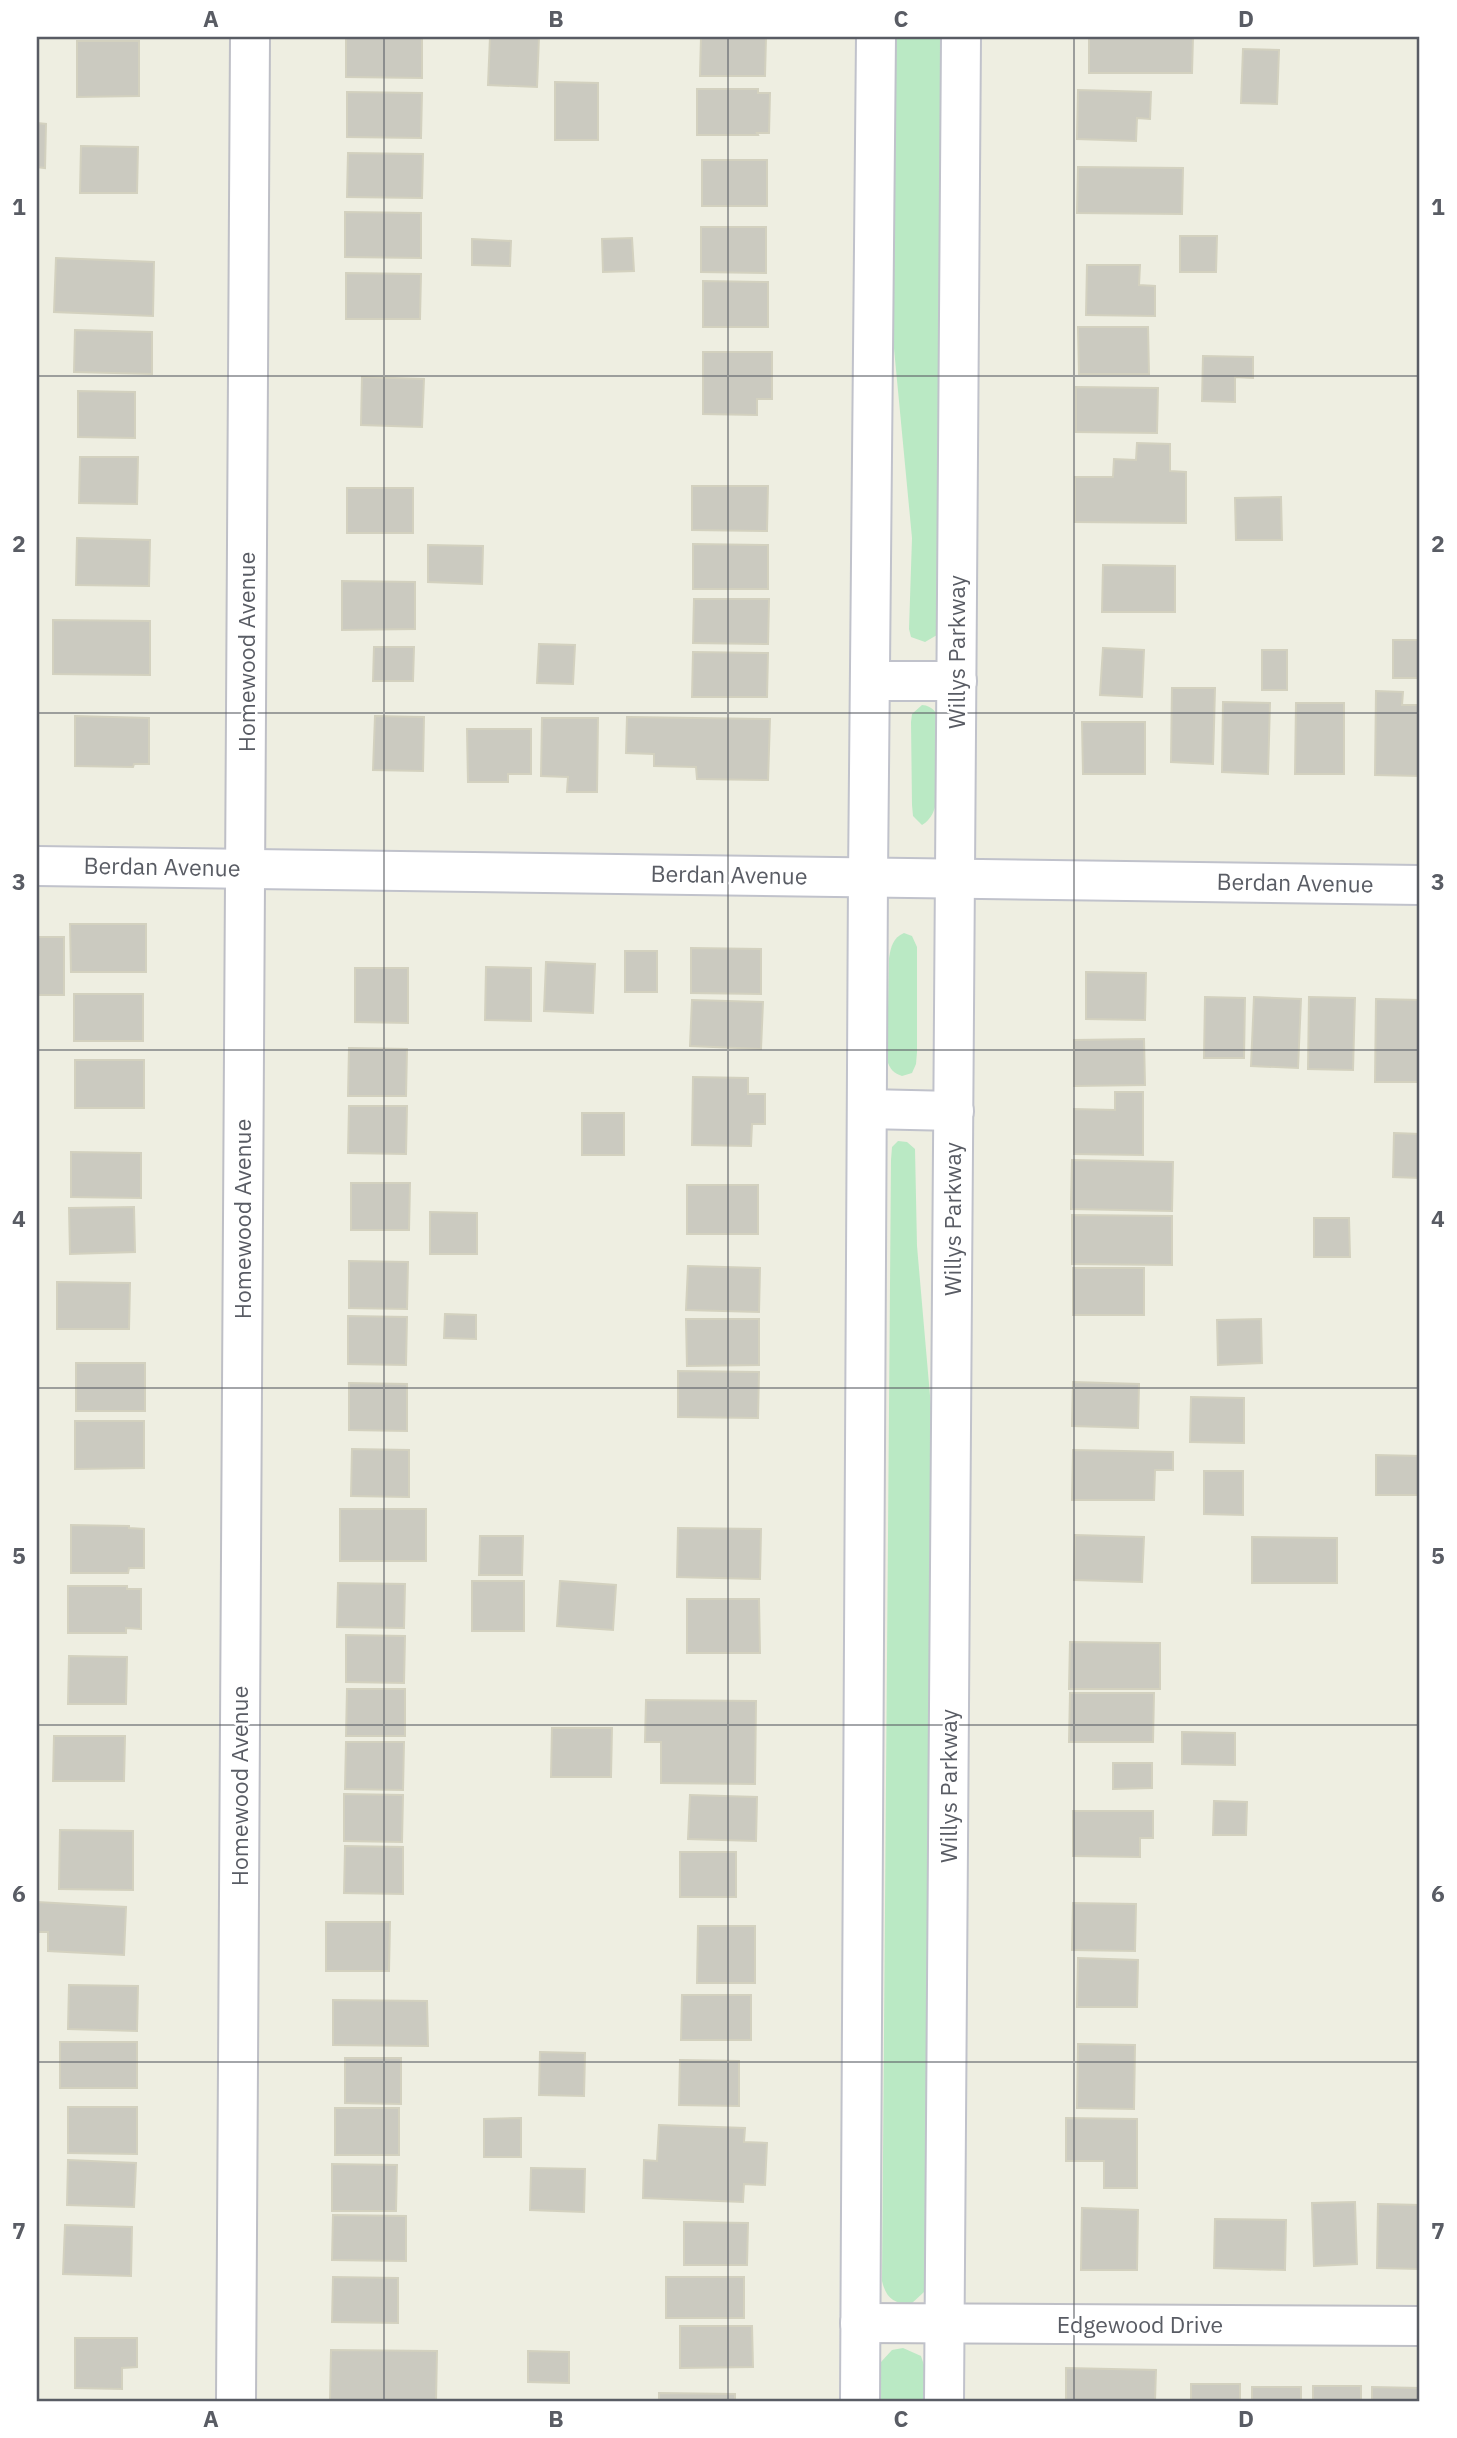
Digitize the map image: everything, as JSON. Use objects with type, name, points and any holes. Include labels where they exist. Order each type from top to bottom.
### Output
[{"type":"main road","name":"Homewood Avenue","points":[[236,2401],[250,37]]},
{"type":"main road","points":[[860,2401],[868,877],[876,37]]},
{"type":"main road","name":"Willys Parkway","points":[[944,2401],[961,37]]},
{"type":"main road","points":[[870,681],[957,681]]},
{"type":"main road","name":"Berdan Avenue","points":[[37,866],[1420,885]]},
{"type":"main road","points":[[867,1109],[954,1111]]},
{"type":"main road","name":"Edgewood Drive","points":[[860,2323],[1420,2326]]},
{"type":"green space","points":[[894,37],[945,37],[939,625],[937,635],[925,642],[911,637],[909,629],[912,538],[893,338]]},
{"type":"green space","points":[[922,705],[934,710],[940,721],[937,800],[934,811],[922,825],[913,816],[911,722],[912,714]]},
{"type":"green space","points":[[904,933],[912,936],[917,947],[917,1052],[912,1073],[902,1076],[892,1070],[887,1060],[889,958],[893,943]]},
{"type":"green space","points":[[898,1141],[907,1142],[915,1149],[917,1246],[931,1407],[927,2278],[924,2292],[911,2304],[892,2299],[882,2281],[891,1160],[892,1147]]},
{"type":"green space","points":[[903,2348],[921,2356],[925,2368],[925,2401],[880,2401],[881,2362],[892,2350]]},
{"type":"building","points":[[346,37],[422,37],[422,78],[346,77]]},
{"type":"building","points":[[490,37],[539,37],[537,87],[488,85]]},
{"type":"building","points":[[701,37],[766,37],[765,76],[700,76]]},
{"type":"building","points":[[1089,37],[1193,37],[1192,73],[1089,73]]},
{"type":"building","points":[[77,41],[139,41],[139,96],[77,97]]},
{"type":"building","points":[[1243,49],[1279,50],[1277,104],[1241,103]]},
{"type":"building","points":[[555,82],[598,83],[598,140],[555,140]]},
{"type":"building","points":[[697,89],[758,89],[758,93],[770,93],[769,133],[697,135]]},
{"type":"building","points":[[1078,90],[1151,92],[1150,119],[1137,118],[1136,141],[1077,139]]},
{"type":"building","points":[[347,92],[422,93],[421,138],[347,137]]},
{"type":"building","points":[[37,123],[46,124],[45,168],[37,167]]},
{"type":"building","points":[[81,146],[138,147],[137,193],[80,193]]},
{"type":"building","points":[[348,153],[423,154],[422,198],[347,197]]},
{"type":"building","points":[[702,160],[767,160],[767,206],[702,206]]},
{"type":"building","points":[[1078,167],[1183,168],[1182,214],[1077,213]]},
{"type":"building","points":[[345,212],[421,213],[421,258],[345,257]]},
{"type":"building","points":[[701,227],[766,227],[766,273],[701,272]]},
{"type":"building","points":[[1180,236],[1217,236],[1216,272],[1180,272]]},
{"type":"building","points":[[632,238],[634,271],[603,272],[602,239]]},
{"type":"building","points":[[472,239],[511,241],[510,266],[472,265]]},
{"type":"building","points":[[56,258],[154,262],[153,316],[54,312]]},
{"type":"building","points":[[1087,265],[1140,265],[1139,285],[1155,286],[1155,316],[1086,315]]},
{"type":"building","points":[[346,273],[421,274],[420,319],[346,319]]},
{"type":"building","points":[[703,281],[768,282],[768,327],[703,327]]},
{"type":"building","points":[[1078,327],[1148,327],[1149,374],[1079,374]]},
{"type":"building","points":[[75,330],[152,332],[152,374],[74,372]]},
{"type":"building","points":[[703,352],[772,352],[772,399],[757,399],[757,415],[703,414]]},
{"type":"building","points":[[1203,356],[1253,357],[1253,378],[1235,377],[1235,402],[1202,401]]},
{"type":"building","points":[[362,377],[424,379],[422,427],[361,425]]},
{"type":"building","points":[[1076,387],[1158,388],[1157,433],[1076,432]]},
{"type":"building","points":[[78,391],[135,392],[135,438],[78,437]]},
{"type":"building","points":[[1137,443],[1170,444],[1170,471],[1186,472],[1186,523],[1075,522],[1075,477],[1113,477],[1114,459],[1136,460]]},
{"type":"building","points":[[80,457],[138,457],[137,504],[79,503]]},
{"type":"building","points":[[692,486],[768,486],[767,531],[692,530]]},
{"type":"building","points":[[347,488],[413,488],[413,533],[347,533]]},
{"type":"building","points":[[1281,497],[1282,540],[1236,540],[1235,498]]},
{"type":"building","points":[[77,538],[150,540],[149,586],[76,585]]},
{"type":"building","points":[[693,544],[768,545],[768,589],[693,589]]},
{"type":"building","points":[[428,545],[483,546],[482,584],[428,582]]},
{"type":"building","points":[[1103,565],[1175,566],[1175,612],[1102,612]]},
{"type":"building","points":[[342,581],[415,582],[415,629],[342,630]]},
{"type":"building","points":[[694,599],[769,599],[768,644],[693,643]]},
{"type":"building","points":[[53,620],[150,621],[150,675],[53,674]]},
{"type":"building","points":[[1393,640],[1420,640],[1420,678],[1393,678]]},
{"type":"building","points":[[539,644],[575,645],[573,684],[537,683]]},
{"type":"building","points":[[374,647],[414,647],[413,681],[373,681]]},
{"type":"building","points":[[1103,648],[1144,650],[1142,697],[1100,695]]},
{"type":"building","points":[[1262,650],[1287,650],[1287,690],[1262,690]]},
{"type":"building","points":[[693,652],[768,653],[767,697],[692,697]]},
{"type":"building","points":[[1172,688],[1215,688],[1213,764],[1171,762]]},
{"type":"building","points":[[1376,691],[1403,692],[1402,705],[1420,705],[1420,776],[1375,775]]},
{"type":"building","points":[[1223,702],[1270,703],[1268,774],[1222,772]]},
{"type":"building","points":[[1296,703],[1344,703],[1344,774],[1295,774]]},
{"type":"building","points":[[75,716],[149,718],[149,764],[134,764],[133,767],[75,766]]},
{"type":"building","points":[[375,716],[424,717],[423,771],[373,770]]},
{"type":"building","points":[[627,717],[770,719],[768,780],[697,779],[696,767],[654,766],[654,754],[626,753]]},
{"type":"building","points":[[542,718],[598,718],[597,792],[567,792],[568,777],[541,776]]},
{"type":"building","points":[[1082,722],[1145,722],[1145,774],[1083,774]]},
{"type":"building","points":[[467,729],[531,729],[531,774],[508,774],[508,782],[468,782]]},
{"type":"building","points":[[70,924],[146,924],[146,972],[71,972]]},
{"type":"building","points":[[37,937],[64,937],[64,995],[37,995]]},
{"type":"building","points":[[691,948],[761,949],[761,994],[691,993]]},
{"type":"building","points":[[625,951],[657,951],[657,992],[625,992]]},
{"type":"building","points":[[546,962],[595,964],[593,1013],[544,1011]]},
{"type":"building","points":[[486,967],[531,968],[531,1021],[485,1020]]},
{"type":"building","points":[[355,968],[408,968],[408,1023],[355,1022]]},
{"type":"building","points":[[1086,972],[1146,973],[1145,1020],[1086,1019]]},
{"type":"building","points":[[74,994],[143,994],[143,1041],[74,1041]]},
{"type":"building","points":[[1205,997],[1245,998],[1244,1058],[1204,1058]]},
{"type":"building","points":[[1254,997],[1301,999],[1298,1068],[1251,1066]]},
{"type":"building","points":[[1309,997],[1355,998],[1353,1070],[1308,1069]]},
{"type":"building","points":[[1376,999],[1420,1000],[1420,1082],[1375,1082]]},
{"type":"building","points":[[692,1000],[763,1002],[761,1049],[690,1046]]},
{"type":"building","points":[[1144,1039],[1145,1085],[1074,1086],[1074,1040]]},
{"type":"building","points":[[349,1048],[407,1049],[406,1096],[348,1096]]},
{"type":"building","points":[[75,1060],[144,1060],[144,1108],[75,1108]]},
{"type":"building","points":[[693,1077],[748,1078],[748,1094],[765,1094],[765,1124],[752,1124],[751,1146],[692,1145]]},
{"type":"building","points":[[1115,1092],[1143,1092],[1143,1155],[1074,1154],[1074,1109],[1115,1110]]},
{"type":"building","points":[[349,1106],[407,1106],[406,1154],[348,1153]]},
{"type":"building","points":[[582,1113],[624,1113],[624,1155],[582,1155]]},
{"type":"building","points":[[1394,1133],[1420,1134],[1420,1178],[1393,1177]]},
{"type":"building","points":[[71,1152],[141,1153],[141,1198],[71,1197]]},
{"type":"building","points":[[1072,1160],[1173,1162],[1172,1211],[1071,1209]]},
{"type":"building","points":[[351,1183],[410,1183],[409,1230],[351,1230]]},
{"type":"building","points":[[687,1185],[758,1185],[758,1234],[687,1234]]},
{"type":"building","points":[[134,1207],[135,1252],[70,1254],[69,1208]]},
{"type":"building","points":[[430,1212],[477,1213],[477,1254],[430,1254]]},
{"type":"building","points":[[1072,1215],[1172,1216],[1172,1265],[1072,1264]]},
{"type":"building","points":[[1314,1218],[1349,1218],[1350,1257],[1314,1257]]},
{"type":"building","points":[[349,1261],[408,1262],[407,1309],[349,1308]]},
{"type":"building","points":[[688,1266],[760,1268],[759,1312],[686,1310]]},
{"type":"building","points":[[1073,1268],[1144,1268],[1144,1315],[1073,1315]]},
{"type":"building","points":[[57,1282],[130,1283],[129,1329],[57,1329]]},
{"type":"building","points":[[445,1314],[476,1315],[476,1339],[444,1338]]},
{"type":"building","points":[[348,1316],[407,1317],[406,1365],[348,1364]]},
{"type":"building","points":[[686,1319],[759,1319],[759,1365],[687,1366]]},
{"type":"building","points":[[1261,1319],[1262,1363],[1218,1365],[1217,1320]]},
{"type":"building","points":[[76,1363],[145,1363],[145,1411],[76,1411]]},
{"type":"building","points":[[678,1371],[759,1372],[758,1418],[678,1417]]},
{"type":"building","points":[[1073,1382],[1139,1384],[1138,1428],[1072,1426]]},
{"type":"building","points":[[349,1383],[407,1384],[407,1431],[349,1430]]},
{"type":"building","points":[[1191,1397],[1244,1398],[1244,1443],[1190,1442]]},
{"type":"building","points":[[75,1421],[144,1421],[144,1468],[75,1469]]},
{"type":"building","points":[[352,1449],[409,1450],[409,1497],[351,1496]]},
{"type":"building","points":[[1073,1450],[1173,1452],[1173,1470],[1155,1470],[1154,1500],[1072,1500]]},
{"type":"building","points":[[1376,1455],[1420,1456],[1420,1495],[1376,1495]]},
{"type":"building","points":[[1204,1471],[1243,1471],[1243,1515],[1204,1514]]},
{"type":"building","points":[[340,1509],[426,1509],[426,1561],[340,1561]]},
{"type":"building","points":[[71,1525],[129,1526],[144,1529],[144,1568],[129,1568],[128,1573],[71,1573]]},
{"type":"building","points":[[678,1528],[761,1529],[760,1579],[677,1577]]},
{"type":"building","points":[[1075,1535],[1144,1537],[1142,1582],[1074,1580]]},
{"type":"building","points":[[480,1536],[523,1536],[522,1575],[479,1575]]},
{"type":"building","points":[[1252,1537],[1337,1538],[1337,1583],[1252,1583]]},
{"type":"building","points":[[472,1581],[524,1581],[524,1631],[472,1631]]},
{"type":"building","points":[[560,1581],[616,1585],[613,1630],[557,1626]]},
{"type":"building","points":[[338,1583],[405,1584],[404,1628],[337,1627]]},
{"type":"building","points":[[68,1586],[127,1586],[127,1589],[141,1589],[141,1629],[126,1628],[126,1633],[68,1633]]},
{"type":"building","points":[[687,1599],[759,1599],[760,1653],[687,1653]]},
{"type":"building","points":[[346,1635],[405,1636],[404,1683],[346,1682]]},
{"type":"building","points":[[1070,1642],[1160,1643],[1160,1689],[1069,1689]]},
{"type":"building","points":[[69,1656],[127,1657],[126,1704],[68,1704]]},
{"type":"building","points":[[347,1689],[405,1689],[405,1736],[346,1736]]},
{"type":"building","points":[[1070,1693],[1154,1693],[1153,1742],[1069,1742]]},
{"type":"building","points":[[646,1700],[756,1701],[755,1784],[661,1783],[661,1742],[645,1742]]},
{"type":"building","points":[[552,1728],[612,1728],[611,1777],[551,1777]]},
{"type":"building","points":[[1182,1732],[1235,1733],[1235,1765],[1182,1764]]},
{"type":"building","points":[[54,1736],[125,1736],[124,1781],[53,1781]]},
{"type":"building","points":[[346,1742],[404,1742],[403,1790],[345,1789]]},
{"type":"building","points":[[1113,1763],[1152,1763],[1152,1788],[1113,1789]]},
{"type":"building","points":[[344,1794],[403,1795],[402,1842],[344,1841]]},
{"type":"building","points":[[690,1795],[757,1797],[756,1841],[688,1839]]},
{"type":"building","points":[[1214,1801],[1247,1802],[1246,1835],[1213,1835]]},
{"type":"building","points":[[1073,1811],[1153,1811],[1153,1838],[1140,1838],[1140,1857],[1073,1856]]},
{"type":"building","points":[[60,1830],[133,1831],[133,1890],[59,1889]]},
{"type":"building","points":[[345,1846],[403,1847],[403,1894],[344,1893]]},
{"type":"building","points":[[680,1852],[736,1852],[736,1897],[680,1897]]},
{"type":"building","points":[[37,1902],[126,1907],[124,1955],[48,1951],[48,1932],[37,1932]]},
{"type":"building","points":[[1073,1903],[1136,1904],[1135,1951],[1072,1950]]},
{"type":"building","points":[[326,1922],[390,1922],[389,1971],[326,1971]]},
{"type":"building","points":[[698,1926],[755,1926],[755,1983],[697,1983]]},
{"type":"building","points":[[1078,1958],[1138,1960],[1137,2007],[1077,2007]]},
{"type":"building","points":[[69,1985],[138,1986],[137,2031],[68,2029]]},
{"type":"building","points":[[682,1995],[751,1995],[751,2040],[681,2040]]},
{"type":"building","points":[[333,2000],[427,2001],[428,2046],[333,2045]]},
{"type":"building","points":[[60,2042],[137,2042],[137,2088],[60,2088]]},
{"type":"building","points":[[1078,2044],[1135,2045],[1134,2109],[1077,2108]]},
{"type":"building","points":[[540,2052],[585,2053],[584,2096],[539,2095]]},
{"type":"building","points":[[345,2058],[401,2058],[401,2104],[345,2103]]},
{"type":"building","points":[[680,2060],[739,2061],[739,2106],[679,2105]]},
{"type":"building","points":[[68,2107],[137,2107],[137,2154],[68,2153]]},
{"type":"building","points":[[335,2108],[399,2108],[399,2155],[335,2155]]},
{"type":"building","points":[[521,2118],[521,2157],[484,2157],[484,2119]]},
{"type":"building","points":[[1066,2118],[1137,2119],[1137,2188],[1104,2188],[1104,2161],[1066,2161]]},
{"type":"building","points":[[659,2125],[745,2128],[744,2142],[767,2143],[765,2185],[744,2184],[743,2202],[643,2198],[644,2160],[657,2161]]},
{"type":"building","points":[[68,2160],[136,2163],[134,2207],[67,2205]]},
{"type":"building","points":[[332,2164],[397,2165],[396,2211],[332,2211]]},
{"type":"building","points":[[531,2168],[585,2169],[584,2212],[530,2210]]},
{"type":"building","points":[[1355,2202],[1357,2264],[1314,2266],[1312,2203]]},
{"type":"building","points":[[1378,2204],[1420,2205],[1420,2269],[1377,2268]]},
{"type":"building","points":[[1082,2208],[1138,2210],[1137,2270],[1081,2270]]},
{"type":"building","points":[[333,2215],[406,2216],[406,2261],[332,2260]]},
{"type":"building","points":[[1215,2219],[1286,2220],[1285,2270],[1214,2268]]},
{"type":"building","points":[[684,2222],[748,2223],[747,2265],[684,2265]]},
{"type":"building","points":[[65,2225],[132,2227],[131,2276],[63,2274]]},
{"type":"building","points":[[333,2277],[398,2278],[398,2323],[332,2322]]},
{"type":"building","points":[[666,2277],[744,2277],[744,2318],[666,2318]]},
{"type":"building","points":[[680,2326],[752,2326],[753,2367],[680,2368]]},
{"type":"building","points":[[75,2338],[137,2338],[137,2367],[122,2368],[122,2389],[75,2388]]},
{"type":"building","points":[[331,2350],[437,2351],[436,2401],[330,2401]]},
{"type":"building","points":[[528,2351],[569,2352],[569,2383],[528,2382]]},
{"type":"building","points":[[1066,2368],[1156,2370],[1155,2401],[1066,2401]]},
{"type":"building","points":[[1191,2384],[1240,2384],[1240,2401],[1191,2401]]},
{"type":"building","points":[[1313,2386],[1361,2386],[1361,2401],[1313,2401]]},
{"type":"building","points":[[1252,2387],[1301,2387],[1301,2401],[1252,2401]]},
{"type":"building","points":[[1372,2387],[1420,2388],[1420,2401],[1372,2401]]},
{"type":"building","points":[[659,2393],[735,2394],[735,2401],[659,2401]]}]
